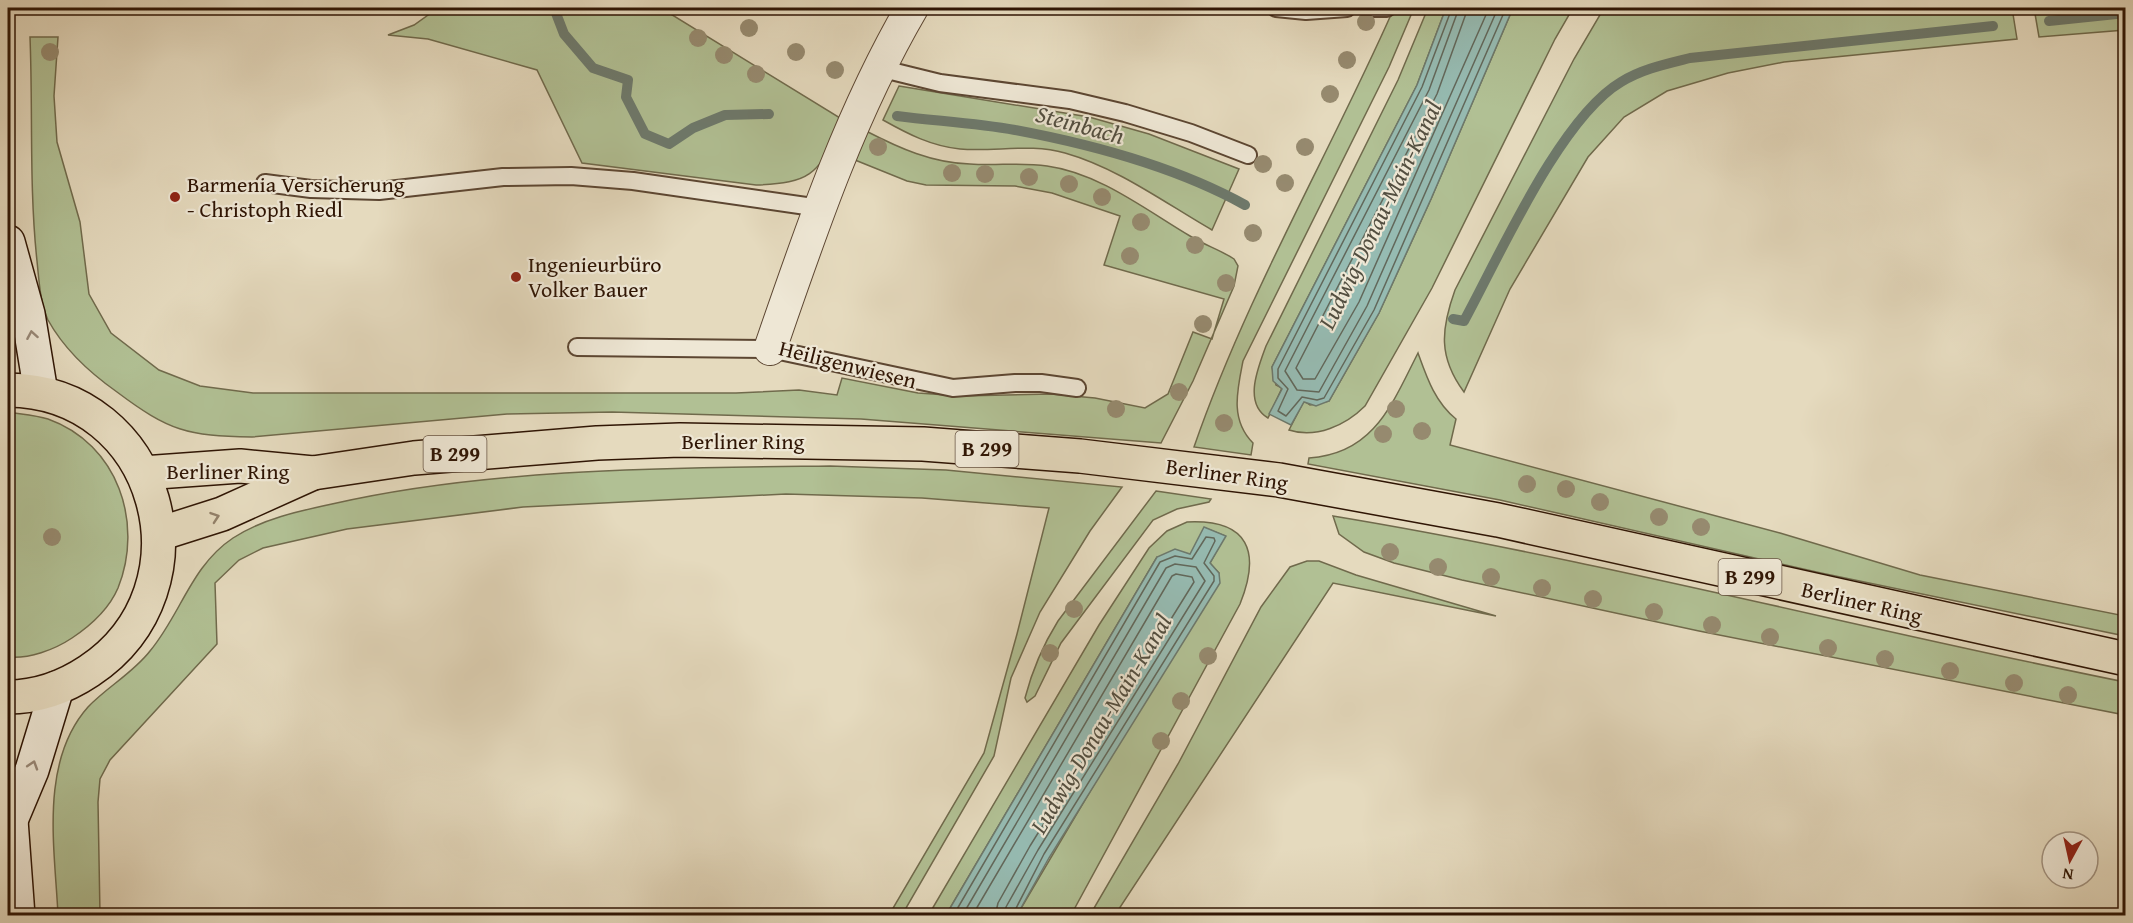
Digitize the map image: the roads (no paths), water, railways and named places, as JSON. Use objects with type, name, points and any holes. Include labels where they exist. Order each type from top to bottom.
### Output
[{"type":"main road","points":[[8,242],[28,314],[41,393]]},
{"type":"main road","points":[[8,390],[41,393],[77,406],[107,426],[121,439],[143,473],[151,493],[159,534],[157,574],[151,595],[134,628],[118,647],[99,664],[57,688],[8,697]]},
{"type":"main road","name":"Berliner Ring","points":[[143,473],[240,466],[314,473],[414,458],[597,443],[680,440],[923,444],[1080,456],[1279,480],[1487,518],[2126,659]]},
{"type":"main road","name":"Berliner Ring","points":[[159,534],[222,514],[314,473]]},
{"type":"main road","points":[[18,915],[9,814],[23,795],[57,688]]},
{"type":"street","name":"Heiligenwiesen","points":[[770,349],[820,208],[879,68],[912,8]]},
{"type":"lane","points":[[1276,8],[1306,11],[1347,8]]},
{"type":"lane","points":[[1371,8],[1387,8]]},
{"type":"lane","points":[[879,68],[940,83],[1070,100],[1191,133],[1248,155]]},
{"type":"lane","points":[[265,183],[311,189],[379,191],[502,177],[571,176],[633,181],[820,208]]},
{"type":"lane","points":[[577,347],[770,349]]},
{"type":"lane","name":"Heiligenwiesen","points":[[770,349],[954,388],[1041,383],[1077,388]]},
{"type":"water","name":"Ludwig-Donau-Main-Kanal","points":[[1446,8],[1513,8],[1379,313],[1329,401],[1316,406],[1304,402],[1291,425],[1269,414],[1282,389],[1273,381],[1272,367],[1417,85]]},
{"type":"water","name":"Ludwig-Donau-Main-Kanal","points":[[1204,527],[1226,536],[1210,563],[1219,573],[1220,583],[1049,858],[1017,915],[946,915],[1157,557],[1175,549],[1190,554]]},
{"type":"waterway","name":"Steinbach","points":[[554,8],[564,34],[593,68],[628,80],[626,97],[645,134],[669,144],[693,128],[725,115],[769,114]]},
{"type":"waterway","points":[[2049,21],[2126,13]]},
{"type":"waterway","points":[[1453,319],[1464,321],[1533,191],[1576,126],[1598,100],[1629,77],[1654,67],[1690,58],[1993,26]]},
{"type":"waterway","name":"Steinbach","points":[[897,116],[1000,128],[1073,142],[1163,169],[1245,205]]},
{"type":"place","name":"Barmenia Versicherung - Christoph Riedl","points":[[175,197]]},
{"type":"place","name":"Ingenieurbüro Volker Bauer","points":[[516,277]]}]
